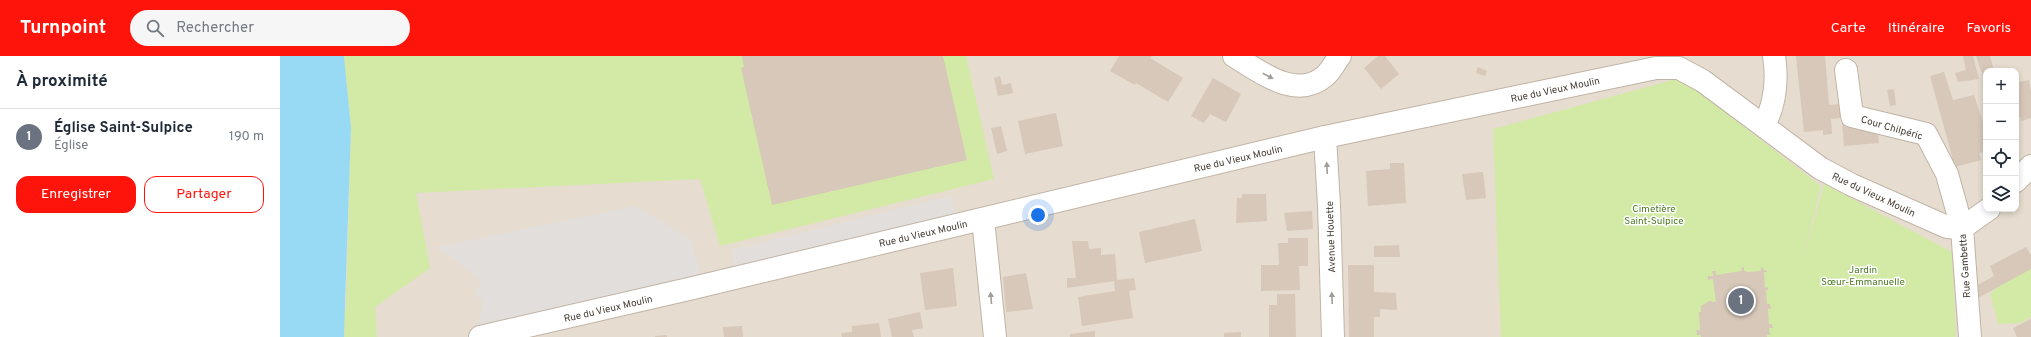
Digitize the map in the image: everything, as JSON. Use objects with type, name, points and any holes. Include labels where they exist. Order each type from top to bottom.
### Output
[{"type":"street","points":[[1234,56],[1284,84],[1307,85],[1325,76],[1340,56]]},
{"type":"street","points":[[1764,126],[1772,109],[1775,93],[1774,56]]},
{"type":"street","name":"Rue du Vieux Moulin","points":[[480,337],[1324,137],[1656,68],[1679,68],[1703,81],[1820,168],[1852,185],[1947,227],[1962,228]]},
{"type":"street","name":"Cour Chilpéric","points":[[1846,70],[1852,116],[1926,134],[1947,174],[1962,228]]},
{"type":"street","name":"Avenue Houette","points":[[1324,137],[1329,205],[1333,337]]},
{"type":"street","points":[[2019,178],[2031,166]]},
{"type":"street","name":"Rue Gambetta","points":[[1970,337],[1962,228],[1985,212]]},
{"type":"street","points":[[983,219],[995,337]]},
{"type":"shaded area","points":[[344,56],[2031,56],[2031,337],[344,337],[351,128]]},
{"type":"shaded area","points":[[951,196],[956,215],[735,268],[731,250]]},
{"type":"shaded area","points":[[635,206],[691,239],[701,274],[477,328],[483,301],[475,296],[481,280],[437,247]]},
{"type":"green space","points":[[344,56],[966,56],[994,179],[720,246],[700,179],[416,193],[430,268],[375,307],[377,337],[341,337],[346,307],[351,128]]},
{"type":"green space","name":"Cimetière Saint-Sulpice","points":[[1680,78],[1821,186],[1802,264],[1824,184],[1952,252],[1956,337],[1501,337],[1493,129]]},
{"type":"green space","points":[[2031,259],[2031,317],[2021,323],[1998,324],[1990,294]]},
{"type":"water","points":[[280,56],[344,56],[351,128],[344,337],[280,337]]},
{"type":"building","points":[[742,56],[943,56],[967,160],[772,205],[741,68],[744,67]]},
{"type":"building","points":[[1119,56],[1152,56],[1150,58],[1183,78],[1168,102],[1136,83],[1135,85],[1110,71]]},
{"type":"building","points":[[1378,56],[1385,56],[1399,74],[1381,89],[1364,68]]},
{"type":"building","points":[[1796,56],[1825,56],[1829,105],[1840,104],[1841,118],[1831,119],[1832,134],[1823,135],[1823,130],[1804,132]]},
{"type":"building","points":[[1963,56],[1973,56],[1979,79],[1958,82],[1955,73],[1966,70]]},
{"type":"building","points":[[1976,56],[1990,56],[1993,68],[1983,68],[1983,76]]},
{"type":"building","points":[[1478,67],[1487,71],[1485,76],[1476,73]]},
{"type":"building","points":[[1944,72],[1953,100],[1974,95],[1983,123],[1983,152],[1979,153],[1981,160],[1955,167],[1930,76]]},
{"type":"building","points":[[1000,76],[1002,85],[1011,83],[1013,93],[998,96],[994,78]]},
{"type":"building","points":[[1213,78],[1241,94],[1226,122],[1210,114],[1204,123],[1191,116]]},
{"type":"building","points":[[2029,80],[2031,90],[2031,118],[2021,121],[2021,117],[2019,117],[2019,82]]},
{"type":"building","points":[[1894,89],[1896,105],[1890,106],[1887,90]]},
{"type":"building","points":[[1056,113],[1063,146],[1025,154],[1018,121]]},
{"type":"building","points":[[1854,121],[1877,126],[1879,143],[1844,146],[1842,122]]},
{"type":"building","points":[[1001,126],[1007,151],[997,154],[991,128]]},
{"type":"building","points":[[1390,163],[1404,163],[1406,203],[1368,206],[1366,171],[1390,169]]},
{"type":"building","points":[[1483,172],[1486,198],[1466,200],[1462,174]]},
{"type":"building","points":[[1242,194],[1266,194],[1267,221],[1236,223],[1237,198],[1242,198]]},
{"type":"building","points":[[1312,211],[1313,229],[1287,231],[1284,213]]},
{"type":"building","points":[[1195,219],[1202,251],[1145,263],[1139,232]]},
{"type":"building","points":[[1288,238],[1308,238],[1308,266],[1299,266],[1300,290],[1261,291],[1261,265],[1279,265],[1278,243],[1288,243]]},
{"type":"building","points":[[1072,241],[1088,241],[1089,249],[1101,248],[1101,255],[1115,254],[1117,280],[1134,278],[1136,290],[1129,291],[1133,318],[1082,326],[1078,297],[1115,291],[1114,281],[1067,288],[1067,278],[1076,278]]},
{"type":"building","points":[[1399,245],[1400,257],[1374,257],[1374,246]]},
{"type":"building","points":[[2026,247],[2031,255],[2031,269],[1978,298],[1978,285],[1994,276],[1990,266]]},
{"type":"building","points":[[1348,265],[1374,265],[1374,292],[1396,293],[1397,310],[1380,309],[1380,317],[1374,317],[1374,337],[1349,337]]},
{"type":"building","points":[[1744,267],[1744,271],[1748,272],[1761,271],[1761,268],[1763,267],[1767,272],[1764,272],[1765,288],[1768,287],[1768,290],[1766,290],[1767,304],[1770,304],[1771,309],[1768,309],[1769,324],[1772,324],[1773,328],[1769,328],[1770,335],[1767,335],[1767,337],[1701,337],[1701,335],[1697,335],[1696,330],[1700,330],[1699,312],[1701,312],[1701,306],[1709,301],[1716,302],[1713,279],[1708,280],[1708,276],[1713,276],[1712,271],[1716,271],[1716,275],[1742,271],[1741,268]]},
{"type":"building","points":[[953,268],[957,306],[925,310],[920,273]]},
{"type":"building","points":[[1026,273],[1033,309],[1006,312],[1003,277]]},
{"type":"building","points":[[1277,294],[1295,294],[1296,337],[1269,337],[1269,305],[1277,305]]},
{"type":"building","points":[[920,312],[923,328],[912,330],[914,337],[892,337],[888,319]]},
{"type":"building","points":[[2031,319],[2031,337],[2017,337],[2013,328]]},
{"type":"building","points":[[879,323],[881,337],[842,337],[841,333],[852,332],[852,326]]},
{"type":"building","points":[[742,326],[743,337],[724,337],[723,327]]},
{"type":"building","points":[[1095,331],[1095,337],[1070,337],[1070,334]]},
{"type":"building","points":[[1241,332],[1241,337],[1224,337],[1224,333]]},
{"type":"building","points":[[667,335],[667,337],[655,337],[655,336]]},
{"type":"place","name":"Église Saint-Sulpice","points":[[1741,301]]},
{"type":"park label","name":"Jardin Sœur-Emmanuelle","points":[[1863,274]]}]
